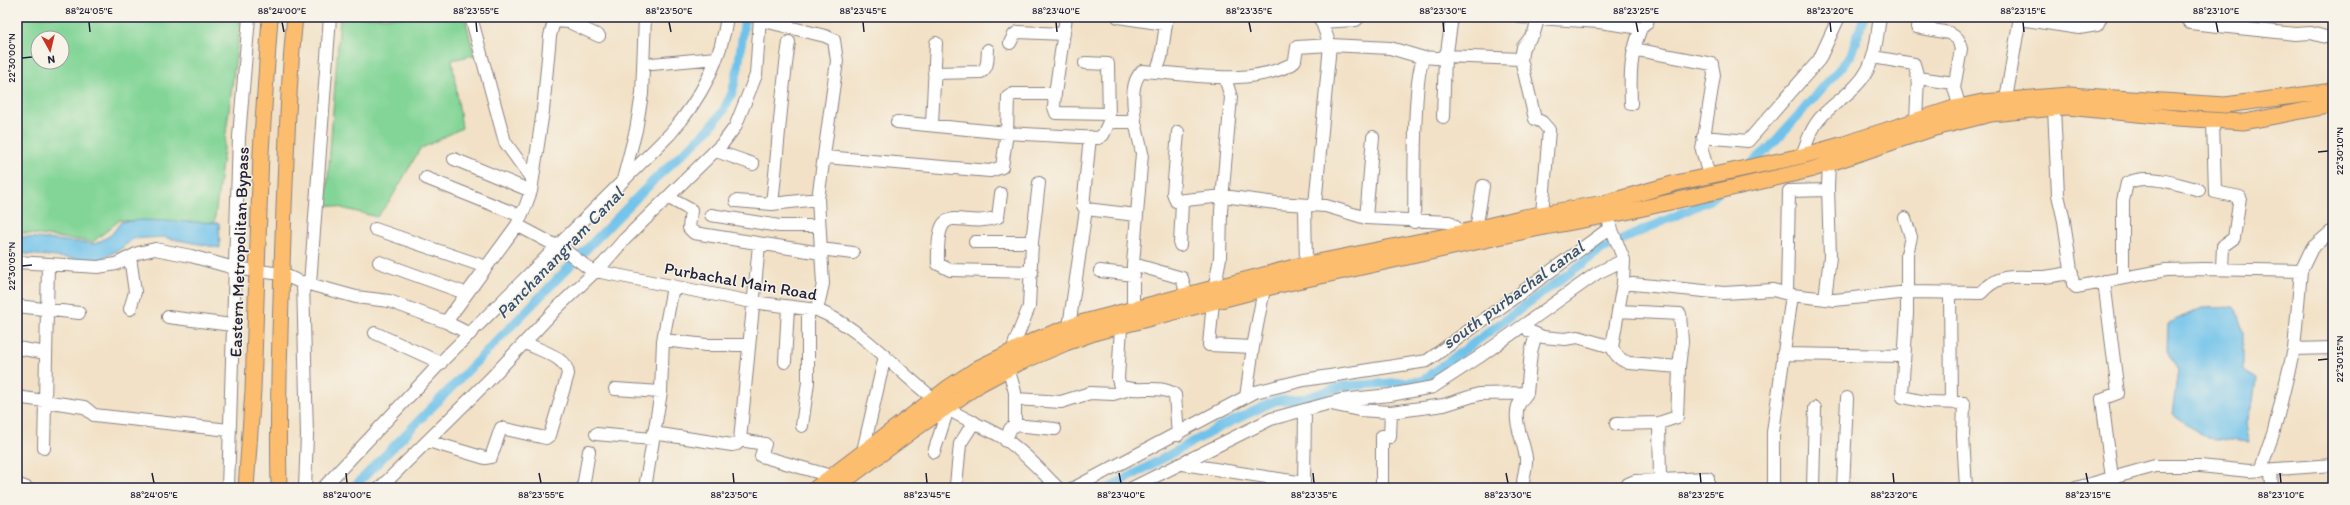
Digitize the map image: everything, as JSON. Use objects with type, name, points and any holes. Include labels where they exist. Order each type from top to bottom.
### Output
[{"type":"main road","name":"Eastern Metropolitan Bypass","points":[[246,488],[253,390],[260,152],[270,17]]},
{"type":"main road","points":[[280,485],[277,404],[288,121],[295,17]]},
{"type":"main road","points":[[833,482],[863,451],[934,398],[978,368],[1014,360],[1122,326],[1306,264],[1470,231],[1609,224],[1691,196],[1829,164],[1961,113],[2006,99],[2034,96],[2090,96],[2225,106],[2333,91]]},
{"type":"main road","points":[[816,488],[833,482],[947,408],[1014,360],[1069,327],[1133,309],[1187,296],[1214,296],[1264,289],[1507,228],[1542,214],[1604,203],[1676,183],[1795,157],[1844,144],[1916,120],[1961,113],[1998,113],[2066,106],[2127,111],[2213,121],[2244,122],[2333,105]]},
{"type":"street","points":[[228,488],[239,137],[249,17]]},
{"type":"street","points":[[305,488],[307,435],[306,283],[330,17]]},
{"type":"street","points":[[471,17],[505,142],[531,178]]},
{"type":"street","points":[[623,181],[636,130],[642,94],[645,17]]},
{"type":"street","points":[[323,488],[441,363],[562,248],[689,112],[708,77],[716,58],[724,35],[727,17]]},
{"type":"street","points":[[1066,17],[1054,107],[1056,113],[1135,122]]},
{"type":"street","points":[[1118,17],[1166,21],[1161,58],[1156,72]]},
{"type":"street","points":[[1306,264],[1310,205],[1330,45],[1321,19],[1356,20],[1359,17]]},
{"type":"street","points":[[1443,117],[1445,56],[1447,52],[1452,17]]},
{"type":"street","points":[[1521,17],[1538,19],[1595,19],[1641,28]]},
{"type":"street","points":[[1631,104],[1630,72],[1633,49],[1641,28],[1646,23],[1648,17]]},
{"type":"street","points":[[1703,137],[1748,141],[1819,60],[1839,17]]},
{"type":"street","points":[[1795,157],[1811,130],[1823,115],[1854,87],[1867,72],[1873,57],[1880,17]]},
{"type":"street","points":[[2006,99],[2019,18],[2079,28],[2097,25],[2101,17]]},
{"type":"street","points":[[2185,17],[2190,23],[2295,34],[2311,33],[2333,39]]},
{"type":"street","points":[[446,322],[519,221],[531,191],[531,178],[543,111],[553,18],[571,20],[599,36]]},
{"type":"street","points":[[380,488],[525,343],[557,308],[716,151],[735,127],[756,75],[760,19],[825,36],[834,40],[838,61],[818,199],[818,226],[823,284],[812,309],[808,382],[802,426]]},
{"type":"street","points":[[1538,19],[1534,34],[1523,47],[1521,59],[1535,119],[1542,122],[1549,130],[1542,214]]},
{"type":"street","points":[[1917,27],[1949,34],[1958,39],[1961,49],[1954,83],[1955,97],[1961,113]]},
{"type":"street","points":[[1010,43],[1014,34],[1018,32],[1064,34]]},
{"type":"street","points":[[772,204],[779,137],[781,92],[789,42]]},
{"type":"street","points":[[932,124],[936,43]]},
{"type":"street","points":[[1133,309],[1136,215],[1142,153],[1135,122],[1133,96],[1137,76],[1142,72],[1225,78],[1257,76],[1287,66],[1295,60],[1295,50],[1301,46],[1330,45],[1390,48],[1424,58],[1440,59],[1445,56],[1521,59]]},
{"type":"street","points":[[1633,49],[1712,64],[1714,74],[1702,150],[1709,176]]},
{"type":"street","points":[[934,73],[981,72],[985,70],[987,64],[988,50]]},
{"type":"street","points":[[1873,57],[1914,64],[1918,78],[1916,120]]},
{"type":"street","points":[[652,64],[716,58]]},
{"type":"street","points":[[1414,222],[1415,134],[1419,70],[1424,58]]},
{"type":"street","points":[[897,122],[932,124],[1007,133],[1101,137],[1109,118],[1108,64],[1085,63]]},
{"type":"street","points":[[1225,78],[1231,97],[1218,271],[1209,345],[1253,347]]},
{"type":"street","points":[[1918,78],[1954,83]]},
{"type":"street","points":[[825,157],[990,171],[1002,167],[1007,133],[1008,97],[1010,94],[1056,94]]},
{"type":"street","points":[[2054,108],[2058,195],[2072,273],[2076,287],[2166,270],[2222,269],[2301,271]]},
{"type":"street","points":[[2213,121],[2215,192],[2240,197],[2234,238],[2223,246],[2222,269]]},
{"type":"street","points":[[1178,132],[1173,193],[1176,201],[1182,202],[1223,196],[1326,206],[1366,218],[1414,222],[1450,222],[1470,231],[1483,186]]},
{"type":"street","points":[[1069,327],[1086,209],[1082,201],[1090,137]]},
{"type":"street","points":[[1366,218],[1373,137]]},
{"type":"street","points":[[716,151],[753,164]]},
{"type":"street","points":[[454,159],[531,191]]},
{"type":"street","points":[[1825,299],[1830,257],[1828,190],[1829,164]]},
{"type":"street","name":"Purbachal Main Road","points":[[426,178],[519,221],[562,248],[584,266],[596,271],[752,302],[812,309],[839,321],[886,356],[947,408],[1006,441],[1058,488]]},
{"type":"street","points":[[2123,277],[2123,201],[2127,183],[2143,179],[2168,182],[2199,190]]},
{"type":"street","points":[[1015,425],[1016,398],[1014,360],[1029,307],[1032,272],[1032,242],[1039,183]]},
{"type":"street","points":[[1773,488],[1773,432],[1790,294],[1790,191],[1828,190]]},
{"type":"street","points":[[1002,194],[998,216],[990,219],[953,218],[946,220],[941,225],[938,264],[950,270],[1032,272]]},
{"type":"street","points":[[669,198],[691,210],[689,228],[691,231],[759,244],[853,253]]},
{"type":"street","points":[[736,201],[772,204],[818,199]]},
{"type":"street","points":[[1180,245],[1182,202]]},
{"type":"street","points":[[1086,209],[1136,215]]},
{"type":"street","points":[[711,215],[779,226],[818,226]]},
{"type":"street","points":[[1905,218],[1911,237],[1907,254],[1908,292],[1903,397],[1926,402],[1964,403],[1963,436],[1966,488]]},
{"type":"street","points":[[1074,488],[1096,475],[1178,435],[1255,392],[1304,380],[1427,360],[1609,224],[1624,259],[1623,283],[1612,347]]},
{"type":"street","points":[[375,229],[486,267]]},
{"type":"street","points":[[2272,488],[2265,470],[2294,349],[2301,271],[2312,248],[2333,230]]},
{"type":"street","points":[[975,242],[1032,242]]},
{"type":"street","points":[[596,434],[652,436],[732,445],[737,444],[740,440],[752,302],[759,244]]},
{"type":"street","points":[[17,262],[98,267],[116,264],[138,253],[155,249],[191,256],[234,268],[282,274],[306,283],[364,298],[389,301],[446,322],[470,334]]},
{"type":"street","points":[[130,257],[135,292],[130,308]]},
{"type":"street","points":[[1132,488],[1272,419],[1341,400],[1390,395],[1433,387],[1479,357],[1597,273],[1624,259]]},
{"type":"street","points":[[379,262],[466,294]]},
{"type":"street","points":[[44,448],[48,265]]},
{"type":"street","points":[[1100,272],[1134,270],[1182,278],[1187,296]]},
{"type":"street","points":[[1623,283],[1724,293],[1773,290],[1790,294],[1835,300],[1908,292],[1980,293],[1990,283],[2005,276],[2044,276],[2072,273]]},
{"type":"street","points":[[2104,281],[2118,393],[2102,399],[2112,478]]},
{"type":"street","points":[[645,488],[652,436],[661,392],[664,340],[673,286]]},
{"type":"street","points":[[1246,397],[1253,347],[1264,289]]},
{"type":"street","points":[[1950,293],[1951,402]]},
{"type":"street","points":[[17,306],[47,311],[79,313]]},
{"type":"street","points":[[785,362],[788,307]]},
{"type":"street","points":[[1616,424],[1659,423],[1677,417],[1680,387],[1679,367],[1682,342],[1680,314],[1618,311]]},
{"type":"street","points":[[168,317],[232,325]]},
{"type":"street","points":[[1122,326],[1118,379],[1120,386],[1126,390]]},
{"type":"street","points":[[1520,327],[1543,337],[1565,339],[1578,337],[1612,347],[1622,360],[1629,362],[1679,367]]},
{"type":"street","points":[[375,333],[441,363]]},
{"type":"street","points":[[1523,488],[1522,479],[1526,470],[1526,458],[1518,420],[1518,406],[1527,393],[1531,352],[1536,334]]},
{"type":"street","points":[[664,340],[706,345],[748,345]]},
{"type":"street","points":[[428,441],[485,458],[491,457],[494,452],[501,428],[546,438],[550,435],[568,374],[567,368],[563,362],[525,343]]},
{"type":"street","points":[[17,348],[46,353]]},
{"type":"street","points":[[2294,349],[2333,348]]},
{"type":"street","points":[[1783,354],[1904,356]]},
{"type":"street","points":[[863,451],[886,356]]},
{"type":"street","points":[[615,389],[661,392]]},
{"type":"street","points":[[1016,398],[1061,402],[1090,393],[1113,394],[1126,390],[1169,390],[1175,395],[1178,435]]},
{"type":"street","points":[[1329,403],[1359,410],[1391,412],[1444,405],[1479,394],[1527,393]]},
{"type":"street","points":[[17,397],[84,407],[94,415],[229,430]]},
{"type":"street","points":[[1842,488],[1847,398]]},
{"type":"street","points":[[934,452],[947,408]]},
{"type":"street","points":[[1813,488],[1815,408]]},
{"type":"street","points":[[1182,464],[1304,486],[1305,411]]},
{"type":"street","points":[[1382,488],[1382,436],[1390,437],[1391,412]]},
{"type":"street","points":[[956,485],[960,444],[974,422]]},
{"type":"street","points":[[1659,423],[1660,480]]},
{"type":"street","points":[[1006,441],[1010,429],[1015,425],[1056,429]]},
{"type":"street","points":[[740,440],[765,444],[762,456],[833,482]]},
{"type":"street","points":[[583,488],[589,451]]},
{"type":"street","points":[[2076,488],[2150,467],[2168,465],[2265,470],[2333,465]]},
{"type":"street","points":[[1628,488],[1631,482],[1708,478],[1708,488]]},
{"type":"street","points":[[17,484],[27,488]]},
{"type":"green space","points":[[17,17],[241,17],[214,225],[120,220],[93,242],[17,232]]},
{"type":"green space","points":[[340,17],[465,17],[474,55],[452,60],[462,128],[420,149],[391,199],[377,217],[326,204]]},
{"type":"water","points":[[140,220],[219,223],[220,248],[162,237],[133,239],[119,250],[96,261],[17,253],[17,236],[95,244],[111,235],[121,222]]},
{"type":"water","points":[[2235,307],[2243,332],[2243,371],[2256,379],[2253,402],[2246,423],[2249,442],[2208,438],[2195,431],[2172,414],[2178,369],[2167,350],[2168,323],[2202,308]]},
{"type":"waterway","name":"Panchanangram Canal","points":[[353,488],[656,178],[709,129],[723,111],[732,93],[738,68],[745,17]]},
{"type":"waterway","name":"south purbachal canal","points":[[1109,488],[1218,428],[1275,401],[1306,398],[1343,386],[1422,381],[1602,249],[1708,201],[1769,148],[1850,57],[1864,17]]}]
